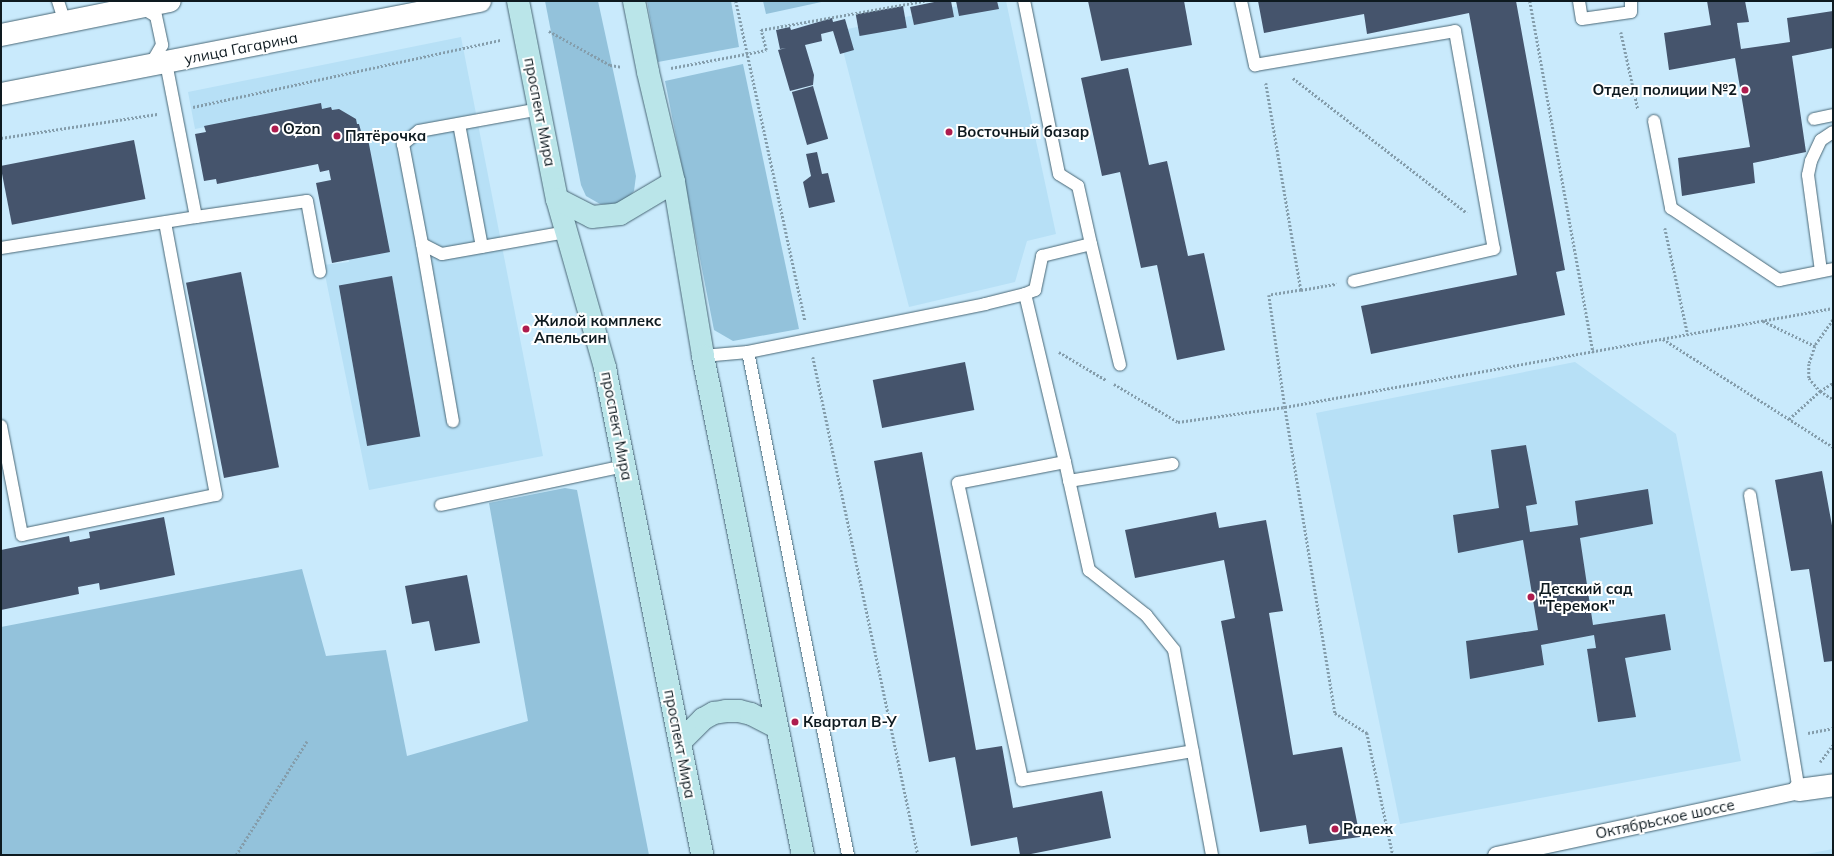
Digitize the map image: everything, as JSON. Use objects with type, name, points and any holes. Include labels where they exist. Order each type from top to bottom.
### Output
[{"type":"main road","name":"проспект Мира","points":[[518,1],[557,199],[605,368],[702,855]]},
{"type":"main road","points":[[634,1],[648,72],[674,182],[703,356],[803,855]]},
{"type":"main road","points":[[557,199],[592,217],[620,214],[674,182]]},
{"type":"main road","points":[[680,742],[703,719],[726,711],[739,711],[751,714],[777,727]]},
{"type":"street","points":[[1,35],[170,1]]},
{"type":"street","name":"улица Гагарина","points":[[1,94],[480,1]]},
{"type":"street","name":"Октябрьское шоссе","points":[[1496,855],[1799,790],[1833,785]]},
{"type":"lane","points":[[58,1],[65,23]]},
{"type":"lane","points":[[1024,1],[1059,174],[1078,186],[1120,365]]},
{"type":"lane","points":[[1241,1],[1255,65],[1455,31],[1494,249],[1354,280]]},
{"type":"lane","points":[[1579,1],[1582,19],[1631,12],[1631,1]]},
{"type":"lane","points":[[140,7],[156,16],[162,45],[158,64],[176,111],[196,217]]},
{"type":"lane","points":[[453,421],[403,144],[419,131],[540,109]]},
{"type":"lane","points":[[1814,119],[1833,115]]},
{"type":"lane","points":[[1654,121],[1671,208],[1779,280],[1827,270],[1808,175],[1811,161],[1821,140],[1833,132]]},
{"type":"lane","points":[[459,124],[482,247]]},
{"type":"lane","points":[[1,248],[307,201],[320,272]]},
{"type":"lane","points":[[1,426],[22,535],[216,495],[165,223]]},
{"type":"lane","points":[[422,244],[442,254],[567,232]]},
{"type":"lane","points":[[703,356],[748,352],[985,304],[1025,294],[1035,290],[1042,256],[1091,244]]},
{"type":"lane","points":[[1025,294],[1089,570],[1146,615],[1174,650],[1212,855]]},
{"type":"lane","points":[[748,352],[848,855]]},
{"type":"lane","points":[[1065,462],[958,484],[1022,780],[1193,751]]},
{"type":"lane","points":[[1069,481],[1173,464]]},
{"type":"lane","points":[[441,505],[625,466]]},
{"type":"lane","points":[[1750,495],[1799,790]]},
{"type":"path","points":[[736,1],[918,855]]},
{"type":"path","points":[[1,138],[176,111],[550,30],[610,65],[648,72],[766,50],[761,30],[924,1]]},
{"type":"path","points":[[1530,1],[1593,352]]},
{"type":"path","points":[[1301,290],[1354,280]]},
{"type":"path","points":[[1833,320],[1815,346],[1809,364],[1809,378],[1820,391],[1833,399]]},
{"type":"path","points":[[1762,321],[1815,346]]},
{"type":"path","points":[[1035,338],[1178,422],[1285,407],[1334,713],[1367,733],[1393,855]]},
{"type":"path","points":[[1663,339],[1833,447]]},
{"type":"path","points":[[1789,419],[1820,391],[1833,383]]},
{"type":"path","points":[[1790,734],[1806,733],[1833,728]]},
{"type":"path","points":[[236,855],[307,741]]},
{"type":"shaded area","points":[[545,1],[598,1],[636,176],[634,191],[625,201],[613,205],[600,204],[586,196],[581,185]]},
{"type":"shaded area","points":[[647,1],[731,1],[739,47],[658,62]]},
{"type":"shaded area","points":[[763,1],[826,1],[766,14]]},
{"type":"shaded area","name":"Восточный базар","points":[[982,1],[1006,1],[1056,234],[1027,241],[1015,282],[909,307],[838,31]]},
{"type":"shaded area","points":[[461,37],[543,456],[369,490],[323,265],[349,262],[319,105],[195,129],[188,92]]},
{"type":"shaded area","points":[[743,64],[799,329],[733,341],[714,330],[665,81]]},
{"type":"shaded area","name":"Детский сад \"Теремок\"","points":[[1575,362],[1676,434],[1741,761],[1400,824],[1316,413]]},
{"type":"shaded area","points":[[565,488],[577,490],[649,855],[1,855],[1,627],[302,569],[326,656],[386,650],[407,756],[528,721],[489,503]]},
{"type":"shaded area","points":[[1833,849],[1833,855],[1801,855]]},
{"type":"building","points":[[939,1],[951,1],[954,17],[914,25],[910,7]]},
{"type":"building","points":[[956,1],[997,1],[999,9],[959,16]]},
{"type":"building","points":[[1088,1],[1184,1],[1192,45],[1101,61]]},
{"type":"building","points":[[1258,1],[1516,1],[1565,270],[1556,272],[1565,315],[1371,354],[1361,306],[1517,275],[1469,13],[1367,34],[1364,14],[1264,33]]},
{"type":"building","points":[[1707,1],[1745,1],[1749,22],[1737,23],[1741,49],[1790,42],[1787,18],[1833,11],[1833,48],[1792,56],[1806,152],[1753,163],[1755,183],[1682,196],[1678,158],[1750,147],[1735,58],[1669,70],[1664,33],[1711,25]]},
{"type":"building","points":[[903,6],[907,28],[860,36],[856,14]]},
{"type":"building","points":[[832,18],[833,22],[845,19],[854,50],[840,54],[833,31],[821,34],[822,41],[805,45],[814,75],[813,85],[790,91],[778,50],[786,48],[780,49],[776,30],[790,27],[791,30]]},
{"type":"building","points":[[1128,68],[1149,165],[1167,161],[1188,256],[1204,253],[1225,350],[1177,360],[1157,265],[1141,268],[1120,172],[1102,176],[1081,78]]},
{"type":"building","points":[[813,86],[828,139],[807,145],[792,92]]},
{"type":"building","points":[[321,103],[322,109],[331,107],[332,110],[339,109],[356,119],[362,135],[367,134],[390,252],[332,263],[316,183],[331,180],[329,170],[320,172],[318,164],[217,184],[216,179],[204,181],[195,134],[206,132],[204,126]]},
{"type":"building","points":[[134,140],[145,199],[12,225],[1,166]]},
{"type":"building","points":[[817,152],[822,174],[828,173],[835,202],[809,208],[803,182],[811,176],[806,154]]},
{"type":"building","points":[[241,272],[279,467],[224,478],[186,283]]},
{"type":"building","points":[[392,276],[420,437],[367,446],[339,285]]},
{"type":"building","points":[[965,362],[974,410],[882,428],[873,380]]},
{"type":"building","points":[[1526,445],[1537,504],[1526,506],[1530,532],[1578,525],[1575,501],[1648,489],[1653,524],[1580,538],[1593,625],[1665,614],[1671,650],[1625,658],[1636,717],[1598,722],[1587,649],[1596,648],[1594,635],[1541,645],[1544,665],[1470,679],[1466,641],[1538,630],[1523,540],[1458,553],[1453,515],[1499,508],[1491,450]]},
{"type":"building","points":[[922,452],[976,750],[1002,746],[1013,808],[1102,791],[1111,838],[1026,855],[1020,855],[1017,837],[971,846],[955,757],[929,762],[874,461]]},
{"type":"building","points":[[1822,471],[1833,531],[1833,661],[1824,662],[1809,569],[1791,571],[1775,480]]},
{"type":"building","points":[[1216,512],[1219,528],[1266,520],[1283,611],[1269,613],[1293,755],[1342,747],[1360,837],[1309,844],[1306,825],[1260,832],[1221,621],[1235,618],[1224,560],[1135,578],[1125,530]]},
{"type":"building","points":[[164,517],[175,575],[100,590],[99,583],[78,587],[79,594],[1,610],[1,550],[69,536],[70,542],[90,538],[89,532]]},
{"type":"building","points":[[467,575],[480,643],[435,651],[429,621],[412,624],[405,586]]},
{"type":"place","name":"Отдел полиции №2","points":[[1745,90]]},
{"type":"place","name":"Ozon","points":[[275,129]]},
{"type":"place","name":"Восточный базар","points":[[949,132]]},
{"type":"place","name":"Пятёрочка","points":[[337,136]]},
{"type":"place","name":"Жилой комплекс Апельсин","points":[[526,329]]},
{"type":"place","name":"Детский сад \"Теремок\"","points":[[1531,597]]},
{"type":"place","name":"Квартал В-У","points":[[795,722]]},
{"type":"place","name":"Радеж","points":[[1335,829]]}]
